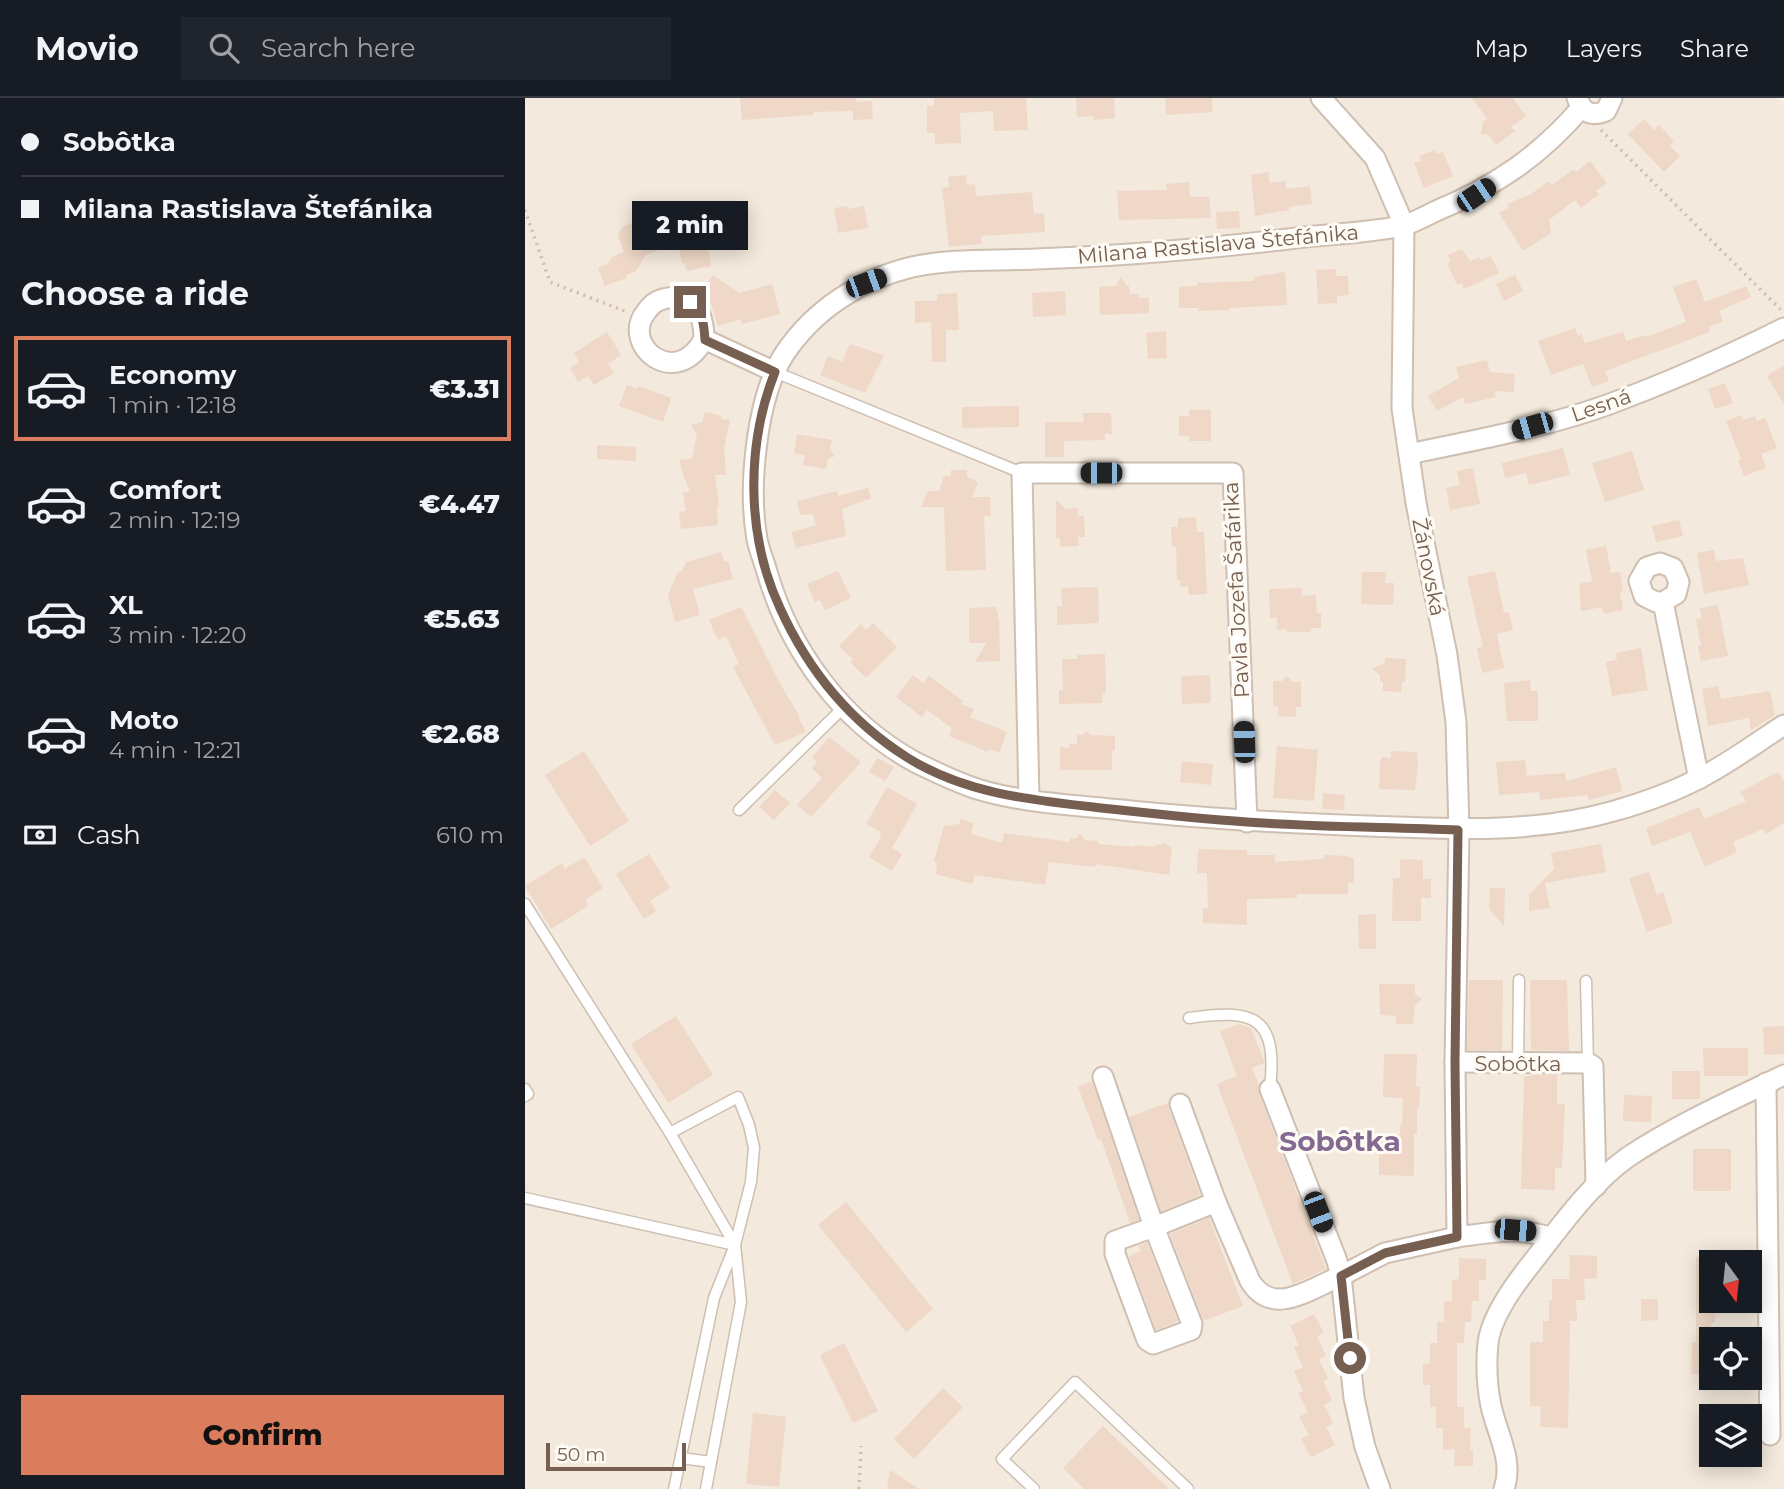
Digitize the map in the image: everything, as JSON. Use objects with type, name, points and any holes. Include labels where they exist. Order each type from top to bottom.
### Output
[{"type":"street","name":"Žánovská","points":[[1321,98],[1375,158],[1404,225],[1402,408],[1429,573],[1447,655],[1455,722],[1458,830],[1455,1062]]},
{"type":"street","name":"Milana Rastislava Štefánika","points":[[1612,98],[1607,111],[1597,115],[1583,107],[1530,158],[1476,195],[1404,225],[1190,251],[960,261],[912,267],[866,283],[827,306],[787,349],[775,372],[766,394],[755,459],[757,539],[774,595],[796,642],[817,676],[844,707],[909,759],[978,789],[1029,800],[1247,822],[1458,830],[1523,827],[1577,820],[1616,811],[1699,779],[1784,725]]},
{"type":"street","points":[[675,297],[690,302],[698,309],[704,321],[705,340],[698,352],[684,362],[664,363],[642,345],[639,331],[642,316],[652,304],[661,299],[675,297]]},
{"type":"street","name":"Lesná","points":[[1409,454],[1509,433],[1605,405],[1724,358],[1784,328]]},
{"type":"street","points":[[705,340],[775,372]]},
{"type":"street","points":[[1022,473],[1029,800]]},
{"type":"street","name":"Pavla Jozefa Šafárika","points":[[1022,473],[1233,473],[1247,822]]},
{"type":"street","points":[[1663,602],[1699,779]]},
{"type":"street","name":"Sobôtka","points":[[1457,1237],[1455,1062],[1588,1063],[1593,1066],[1596,1186]]},
{"type":"street","points":[[1103,1077],[1154,1227],[1192,1324],[1191,1330],[1153,1344],[1147,1340],[1115,1254],[1115,1241],[1154,1227],[1216,1202]]},
{"type":"street","points":[[1504,1489],[1508,1479],[1504,1444],[1492,1407],[1487,1363],[1488,1338],[1510,1293],[1551,1238],[1596,1186],[1627,1158],[1775,1079],[1770,1435]]},
{"type":"street","points":[[1270,1089],[1337,1261],[1341,1276],[1354,1398],[1380,1489]]},
{"type":"street","points":[[1181,1104],[1216,1202],[1250,1281],[1257,1292],[1265,1297],[1283,1300],[1341,1276],[1385,1253],[1457,1237],[1515,1230],[1534,1232],[1551,1238]]},
{"type":"lane","points":[[775,372],[1022,473]]},
{"type":"lane","points":[[739,810],[844,707]]},
{"type":"lane","points":[[525,904],[670,1133],[735,1245],[741,1302],[706,1489]]},
{"type":"lane","points":[[1518,980],[1518,1063]]},
{"type":"lane","points":[[1585,981],[1588,1063]]},
{"type":"lane","points":[[1189,1018],[1217,1014],[1247,1016],[1258,1022],[1269,1043],[1273,1066],[1270,1089]]},
{"type":"lane","points":[[525,1089],[528,1094],[525,1096]]},
{"type":"lane","points":[[670,1133],[738,1097],[749,1125],[754,1148],[751,1182],[735,1245],[714,1298],[674,1489]]},
{"type":"lane","points":[[525,1198],[735,1245]]},
{"type":"lane","points":[[1034,1489],[1003,1459],[1075,1382],[1188,1489]]},
{"type":"lane","points":[[681,1458],[711,1462]]},
{"type":"path","points":[[1583,107],[1593,122],[1784,313]]},
{"type":"path","points":[[525,209],[550,282],[630,314],[642,316]]},
{"type":"path","points":[[859,1489],[861,1446]]},
{"type":"shaded area","points":[[525,98],[1776,98],[1784,101],[1784,1489],[525,1489]]},
{"type":"building","points":[[740,98],[856,98],[856,102],[872,101],[873,119],[853,120],[853,111],[813,112],[813,115],[742,120]]},
{"type":"building","points":[[934,98],[1026,98],[1028,130],[994,131],[993,111],[960,113],[961,143],[935,144],[935,133],[927,133],[927,106],[934,106]]},
{"type":"building","points":[[1076,98],[1114,98],[1115,118],[1094,120],[1094,116],[1077,117]]},
{"type":"building","points":[[1165,98],[1212,98],[1213,112],[1166,115]]},
{"type":"building","points":[[1472,98],[1513,98],[1526,116],[1511,127],[1515,131],[1496,145],[1489,135],[1481,134],[1483,122],[1487,119]]},
{"type":"building","points":[[1644,119],[1654,130],[1659,125],[1674,141],[1670,146],[1680,156],[1664,172],[1628,134]]},
{"type":"building","points":[[1435,150],[1436,154],[1443,152],[1453,176],[1424,188],[1414,163],[1421,161],[1419,156]]},
{"type":"building","points":[[1590,161],[1607,183],[1596,191],[1599,194],[1581,208],[1575,200],[1549,220],[1551,233],[1523,251],[1499,213],[1509,207],[1507,204],[1531,194],[1549,181],[1552,185]]},
{"type":"building","points":[[1268,172],[1270,183],[1285,181],[1286,189],[1310,186],[1312,204],[1255,216],[1251,175]]},
{"type":"building","points":[[966,175],[967,185],[975,184],[976,196],[1032,192],[1034,214],[1044,213],[1045,232],[981,236],[982,244],[949,247],[942,188],[949,187],[948,177]]},
{"type":"building","points":[[1189,182],[1190,196],[1209,197],[1211,218],[1119,220],[1117,191],[1167,190],[1166,184]]},
{"type":"building","points":[[848,206],[848,209],[864,206],[868,228],[838,233],[834,208]]},
{"type":"building","points":[[1239,211],[1240,228],[1217,229],[1216,212]]},
{"type":"building","points":[[634,222],[641,240],[656,233],[662,249],[646,255],[635,272],[626,278],[605,286],[598,268],[624,252],[618,235],[621,228]]},
{"type":"building","points":[[705,230],[711,266],[686,271],[676,234]]},
{"type":"building","points":[[1462,249],[1470,261],[1491,256],[1499,273],[1464,289],[1461,283],[1457,285],[1447,263],[1451,262],[1448,255]]},
{"type":"building","points":[[1336,269],[1336,276],[1348,276],[1349,295],[1337,296],[1337,303],[1318,304],[1316,270]]},
{"type":"building","points":[[1285,272],[1287,305],[1198,311],[1198,308],[1179,308],[1179,287],[1197,286],[1197,283],[1254,281],[1254,277]]},
{"type":"building","points":[[713,275],[739,293],[772,284],[780,314],[742,324],[741,319],[718,326],[708,295],[701,290]]},
{"type":"building","points":[[1515,275],[1523,291],[1504,301],[1496,284]]},
{"type":"building","points":[[1121,276],[1126,286],[1129,286],[1130,294],[1149,298],[1149,313],[1100,315],[1099,287],[1116,286]]},
{"type":"building","points":[[1696,279],[1705,302],[1746,286],[1751,297],[1719,311],[1723,321],[1709,327],[1710,332],[1605,371],[1609,381],[1592,387],[1583,364],[1551,375],[1538,341],[1575,328],[1585,343],[1623,332],[1626,341],[1645,335],[1646,337],[1686,322],[1673,287]]},
{"type":"building","points":[[1065,291],[1066,315],[1033,317],[1032,293]]},
{"type":"building","points":[[957,293],[959,330],[946,330],[946,362],[932,362],[931,322],[915,323],[915,301],[937,301],[937,294]]},
{"type":"building","points":[[1166,331],[1167,358],[1148,359],[1146,333]]},
{"type":"building","points":[[607,332],[621,355],[608,364],[614,373],[594,385],[588,376],[578,382],[570,368],[579,362],[574,353]]},
{"type":"building","points":[[850,344],[884,355],[865,393],[820,375],[828,356],[842,362]]},
{"type":"building","points":[[1487,360],[1490,372],[1515,374],[1514,392],[1494,391],[1496,397],[1465,404],[1463,397],[1437,411],[1428,396],[1459,378],[1456,367]]},
{"type":"building","points":[[1784,365],[1784,404],[1767,376]]},
{"type":"building","points":[[1725,383],[1733,403],[1715,409],[1708,389]]},
{"type":"building","points":[[627,385],[637,389],[638,386],[671,398],[663,422],[619,406]]},
{"type":"building","points":[[1019,406],[1019,427],[962,428],[962,407]]},
{"type":"building","points":[[1189,410],[1211,410],[1211,441],[1189,441],[1189,436],[1179,436],[1179,416],[1189,416]]},
{"type":"building","points":[[705,412],[730,420],[724,448],[726,475],[715,475],[718,525],[681,529],[679,512],[686,511],[683,492],[690,492],[680,460],[692,459],[697,434],[691,425],[702,422]]},
{"type":"building","points":[[1083,413],[1111,413],[1112,434],[1105,434],[1105,440],[1064,441],[1064,457],[1045,457],[1045,422],[1084,422]]},
{"type":"building","points":[[1741,415],[1743,420],[1755,416],[1757,421],[1765,418],[1777,448],[1761,454],[1766,468],[1744,476],[1738,460],[1741,459],[1726,421]]},
{"type":"building","points":[[797,434],[832,440],[830,449],[835,456],[828,459],[826,469],[803,465],[805,455],[794,453]]},
{"type":"building","points":[[597,445],[636,447],[636,461],[597,459]]},
{"type":"building","points":[[1563,448],[1570,475],[1529,485],[1526,473],[1505,478],[1502,463]]},
{"type":"building","points":[[1632,451],[1644,490],[1605,502],[1592,463]]},
{"type":"building","points":[[1473,468],[1480,504],[1450,510],[1446,488],[1460,485],[1457,471]]},
{"type":"building","points":[[951,470],[967,470],[967,477],[978,482],[972,497],[990,497],[991,516],[984,516],[986,570],[946,571],[944,507],[921,507],[928,491],[939,491],[944,476],[951,476]]},
{"type":"building","points":[[868,488],[871,498],[842,509],[846,536],[796,548],[792,532],[816,525],[813,514],[800,515],[797,501],[837,491],[838,496]]},
{"type":"building","points":[[1056,500],[1066,509],[1078,508],[1078,516],[1084,516],[1085,537],[1078,537],[1079,546],[1060,547],[1060,538],[1056,538]]},
{"type":"building","points":[[1196,517],[1197,532],[1204,532],[1207,594],[1189,595],[1188,586],[1180,587],[1180,580],[1177,580],[1176,547],[1172,547],[1171,527],[1178,527],[1178,518]]},
{"type":"building","points":[[1679,520],[1683,536],[1656,542],[1652,526]]},
{"type":"building","points":[[1606,546],[1611,573],[1620,572],[1623,610],[1604,614],[1602,607],[1581,611],[1579,584],[1592,581],[1586,550]]},
{"type":"building","points":[[1714,550],[1716,561],[1743,558],[1749,585],[1704,594],[1697,553]]},
{"type":"building","points":[[721,552],[724,562],[728,561],[733,579],[693,589],[700,615],[675,622],[668,595],[678,572],[682,571],[686,562]]},
{"type":"building","points":[[838,571],[851,598],[825,610],[820,600],[815,602],[807,584]]},
{"type":"building","points":[[1495,571],[1504,613],[1509,612],[1513,630],[1497,634],[1504,668],[1482,673],[1477,648],[1483,647],[1467,577]]},
{"type":"building","points":[[1362,572],[1386,572],[1385,583],[1394,583],[1393,605],[1361,604]]},
{"type":"building","points":[[1098,587],[1099,623],[1057,625],[1057,606],[1062,606],[1061,588]]},
{"type":"building","points":[[1302,588],[1302,596],[1316,595],[1317,613],[1321,613],[1321,628],[1310,628],[1311,632],[1277,630],[1277,618],[1270,618],[1269,589]]},
{"type":"building","points":[[1718,605],[1728,656],[1701,661],[1696,619],[1702,618],[1700,608]]},
{"type":"building","points":[[741,607],[806,732],[775,745],[733,667],[739,664],[726,636],[718,640],[709,620]]},
{"type":"building","points":[[995,607],[998,620],[999,618],[1000,661],[975,662],[986,643],[969,643],[969,608]]},
{"type":"building","points":[[873,623],[897,647],[866,678],[850,662],[853,659],[839,646],[861,624],[866,630]]},
{"type":"building","points":[[1641,648],[1648,690],[1612,696],[1606,662],[1617,660],[1616,653]]},
{"type":"building","points":[[1105,654],[1106,693],[1102,693],[1102,703],[1059,704],[1059,690],[1063,690],[1062,659],[1077,659],[1077,655]]},
{"type":"building","points":[[1385,658],[1406,659],[1405,682],[1402,682],[1401,692],[1383,691],[1380,675],[1372,669],[1385,663]]},
{"type":"building","points":[[913,675],[923,683],[929,676],[963,701],[961,704],[974,709],[970,717],[1007,732],[999,753],[989,749],[988,752],[949,736],[952,728],[927,710],[922,717],[896,697]]},
{"type":"building","points":[[1210,675],[1211,703],[1182,704],[1181,676]]},
{"type":"building","points":[[1287,676],[1293,682],[1301,682],[1301,707],[1296,707],[1296,717],[1278,716],[1278,707],[1273,706],[1273,681],[1282,681]]},
{"type":"building","points":[[1530,680],[1531,691],[1538,691],[1538,721],[1507,721],[1504,683]]},
{"type":"building","points":[[1718,686],[1721,699],[1770,691],[1775,715],[1751,730],[1749,718],[1708,726],[1702,689]]},
{"type":"building","points":[[1087,731],[1091,735],[1115,736],[1112,770],[1060,770],[1060,747],[1069,748],[1069,744],[1077,744],[1077,735],[1083,735]]},
{"type":"building","points":[[829,737],[861,762],[811,817],[797,805],[822,778],[812,768],[817,762],[812,757]]},
{"type":"building","points":[[1277,746],[1318,750],[1314,801],[1273,798]]},
{"type":"building","points":[[584,751],[629,821],[590,846],[545,775]]},
{"type":"building","points":[[1391,751],[1417,752],[1415,790],[1379,789],[1380,763],[1382,757],[1391,758]]},
{"type":"building","points":[[877,758],[894,767],[885,781],[869,772]]},
{"type":"building","points":[[1525,760],[1527,776],[1565,773],[1566,781],[1616,767],[1622,791],[1589,800],[1587,795],[1540,800],[1539,792],[1499,795],[1496,762]]},
{"type":"building","points":[[1182,761],[1213,764],[1211,785],[1180,782]]},
{"type":"building","points":[[1778,772],[1784,782],[1784,823],[1766,834],[1763,829],[1733,842],[1737,852],[1705,867],[1690,832],[1652,846],[1646,828],[1699,807],[1705,819],[1746,801],[1740,792]]},
{"type":"building","points":[[887,787],[917,804],[892,848],[902,854],[892,871],[869,857],[882,836],[879,835],[881,832],[866,824]]},
{"type":"building","points":[[775,790],[790,803],[774,820],[759,807]]},
{"type":"building","points":[[1323,793],[1345,795],[1344,810],[1322,809]]},
{"type":"building","points":[[961,819],[974,823],[971,834],[1002,843],[1004,833],[1070,842],[1070,838],[1075,839],[1080,833],[1085,840],[1098,841],[1098,844],[1152,847],[1164,843],[1172,848],[1169,875],[1096,864],[1096,867],[1049,862],[1045,885],[975,875],[972,884],[936,874],[937,862],[934,861],[944,826],[959,824]]},
{"type":"building","points":[[1601,844],[1606,872],[1545,883],[1550,908],[1529,911],[1529,895],[1554,869],[1551,853]]},
{"type":"building","points":[[1198,849],[1247,850],[1247,855],[1275,855],[1274,862],[1323,859],[1325,855],[1347,856],[1354,858],[1354,883],[1348,883],[1348,894],[1297,894],[1297,898],[1247,899],[1247,925],[1203,923],[1203,908],[1208,908],[1207,873],[1197,873]]},
{"type":"building","points":[[649,854],[670,888],[650,901],[656,911],[644,919],[616,874]]},
{"type":"building","points":[[584,857],[603,888],[585,900],[588,906],[551,929],[525,886],[562,863],[565,869]]},
{"type":"building","points":[[1400,860],[1423,860],[1423,879],[1431,879],[1431,898],[1421,898],[1421,921],[1392,921],[1393,878],[1400,878]]},
{"type":"building","points":[[1649,872],[1657,895],[1663,892],[1673,923],[1647,932],[1629,878]]},
{"type":"building","points":[[1490,888],[1505,888],[1504,926],[1489,909]]},
{"type":"building","points":[[1376,914],[1376,949],[1359,949],[1358,915]]},
{"type":"building","points":[[1469,980],[1503,980],[1502,1050],[1467,1050]]},
{"type":"building","points":[[1530,980],[1567,980],[1569,1051],[1531,1050]]},
{"type":"building","points":[[1379,984],[1415,984],[1415,994],[1422,999],[1415,1005],[1413,1024],[1396,1024],[1396,1016],[1380,1015]]},
{"type":"building","points":[[676,1016],[713,1075],[668,1103],[631,1044]]},
{"type":"building","points":[[1240,1024],[1251,1028],[1264,1061],[1252,1068],[1259,1085],[1259,1093],[1326,1269],[1293,1284],[1217,1084],[1237,1076],[1220,1031]]},
{"type":"building","points":[[1784,1026],[1784,1054],[1764,1055],[1763,1027]]},
{"type":"building","points":[[1703,1048],[1748,1048],[1748,1076],[1704,1076]]},
{"type":"building","points":[[1384,1054],[1417,1054],[1416,1086],[1420,1087],[1417,1134],[1414,1134],[1414,1176],[1379,1175],[1379,1135],[1400,1134],[1402,1125],[1403,1098],[1383,1097]]},
{"type":"building","points":[[1672,1071],[1700,1071],[1700,1099],[1672,1099]]},
{"type":"building","points":[[1557,1075],[1557,1104],[1565,1104],[1562,1168],[1555,1168],[1555,1190],[1521,1189],[1524,1077]]},
{"type":"building","points":[[1092,1081],[1139,1220],[1130,1223],[1101,1139],[1098,1140],[1078,1087]]},
{"type":"building","points":[[1624,1095],[1652,1096],[1651,1122],[1623,1121]]},
{"type":"building","points":[[1167,1103],[1200,1195],[1161,1211],[1129,1117]]},
{"type":"building","points":[[1693,1149],[1731,1149],[1731,1191],[1693,1191]]},
{"type":"building","points":[[846,1202],[933,1309],[906,1332],[818,1225]]},
{"type":"building","points":[[1209,1218],[1243,1306],[1206,1320],[1203,1319],[1170,1234]]},
{"type":"building","points":[[1147,1243],[1178,1322],[1156,1330],[1129,1256],[1141,1251],[1138,1246]]},
{"type":"building","points":[[1570,1255],[1597,1256],[1597,1278],[1584,1279],[1585,1300],[1576,1300],[1577,1321],[1570,1321],[1568,1428],[1540,1427],[1541,1406],[1530,1406],[1530,1342],[1543,1342],[1543,1321],[1549,1321],[1549,1300],[1552,1300],[1552,1279],[1569,1279]]},
{"type":"building","points":[[1696,1257],[1699,1257],[1699,1313],[1715,1313],[1715,1323],[1711,1323],[1711,1327],[1699,1327],[1699,1374],[1691,1374],[1692,1342],[1696,1342]]},
{"type":"building","points":[[1459,1258],[1486,1259],[1486,1280],[1479,1280],[1479,1301],[1472,1301],[1471,1322],[1465,1322],[1464,1343],[1457,1343],[1457,1407],[1464,1407],[1464,1428],[1471,1428],[1470,1450],[1473,1450],[1473,1466],[1454,1466],[1455,1449],[1443,1450],[1443,1428],[1436,1428],[1436,1407],[1430,1407],[1430,1385],[1423,1385],[1423,1364],[1430,1364],[1430,1343],[1437,1343],[1437,1322],[1444,1322],[1444,1301],[1452,1301],[1452,1280],[1459,1279]]},
{"type":"building","points":[[1641,1299],[1658,1299],[1658,1320],[1641,1321]]},
{"type":"building","points":[[1314,1314],[1324,1333],[1317,1336],[1326,1356],[1319,1359],[1328,1378],[1323,1381],[1332,1400],[1324,1405],[1333,1423],[1326,1427],[1335,1445],[1311,1457],[1301,1439],[1309,1435],[1299,1417],[1308,1412],[1298,1393],[1303,1391],[1294,1371],[1303,1367],[1294,1347],[1299,1345],[1290,1326]]},
{"type":"building","points":[[844,1343],[878,1411],[853,1423],[820,1355]]},
{"type":"building","points":[[943,1388],[963,1407],[914,1459],[894,1439]]},
{"type":"building","points":[[753,1413],[786,1417],[779,1487],[746,1484]]},
{"type":"building","points":[[1103,1426],[1169,1489],[1084,1489],[1063,1468]]},
{"type":"building","points":[[890,1470],[919,1489],[887,1489]]},
{"type":"district","name":"Sobôtka","points":[[1340,1141]]},
{"type":"route","points":[[690,302],[698,309],[704,321],[705,340],[775,372],[766,394],[755,459],[757,539],[774,595],[796,642],[817,676],[844,707],[909,759],[978,789],[1029,800],[1247,822],[1458,830],[1455,1062],[1457,1237],[1385,1253],[1341,1276],[1350,1358]]}]
